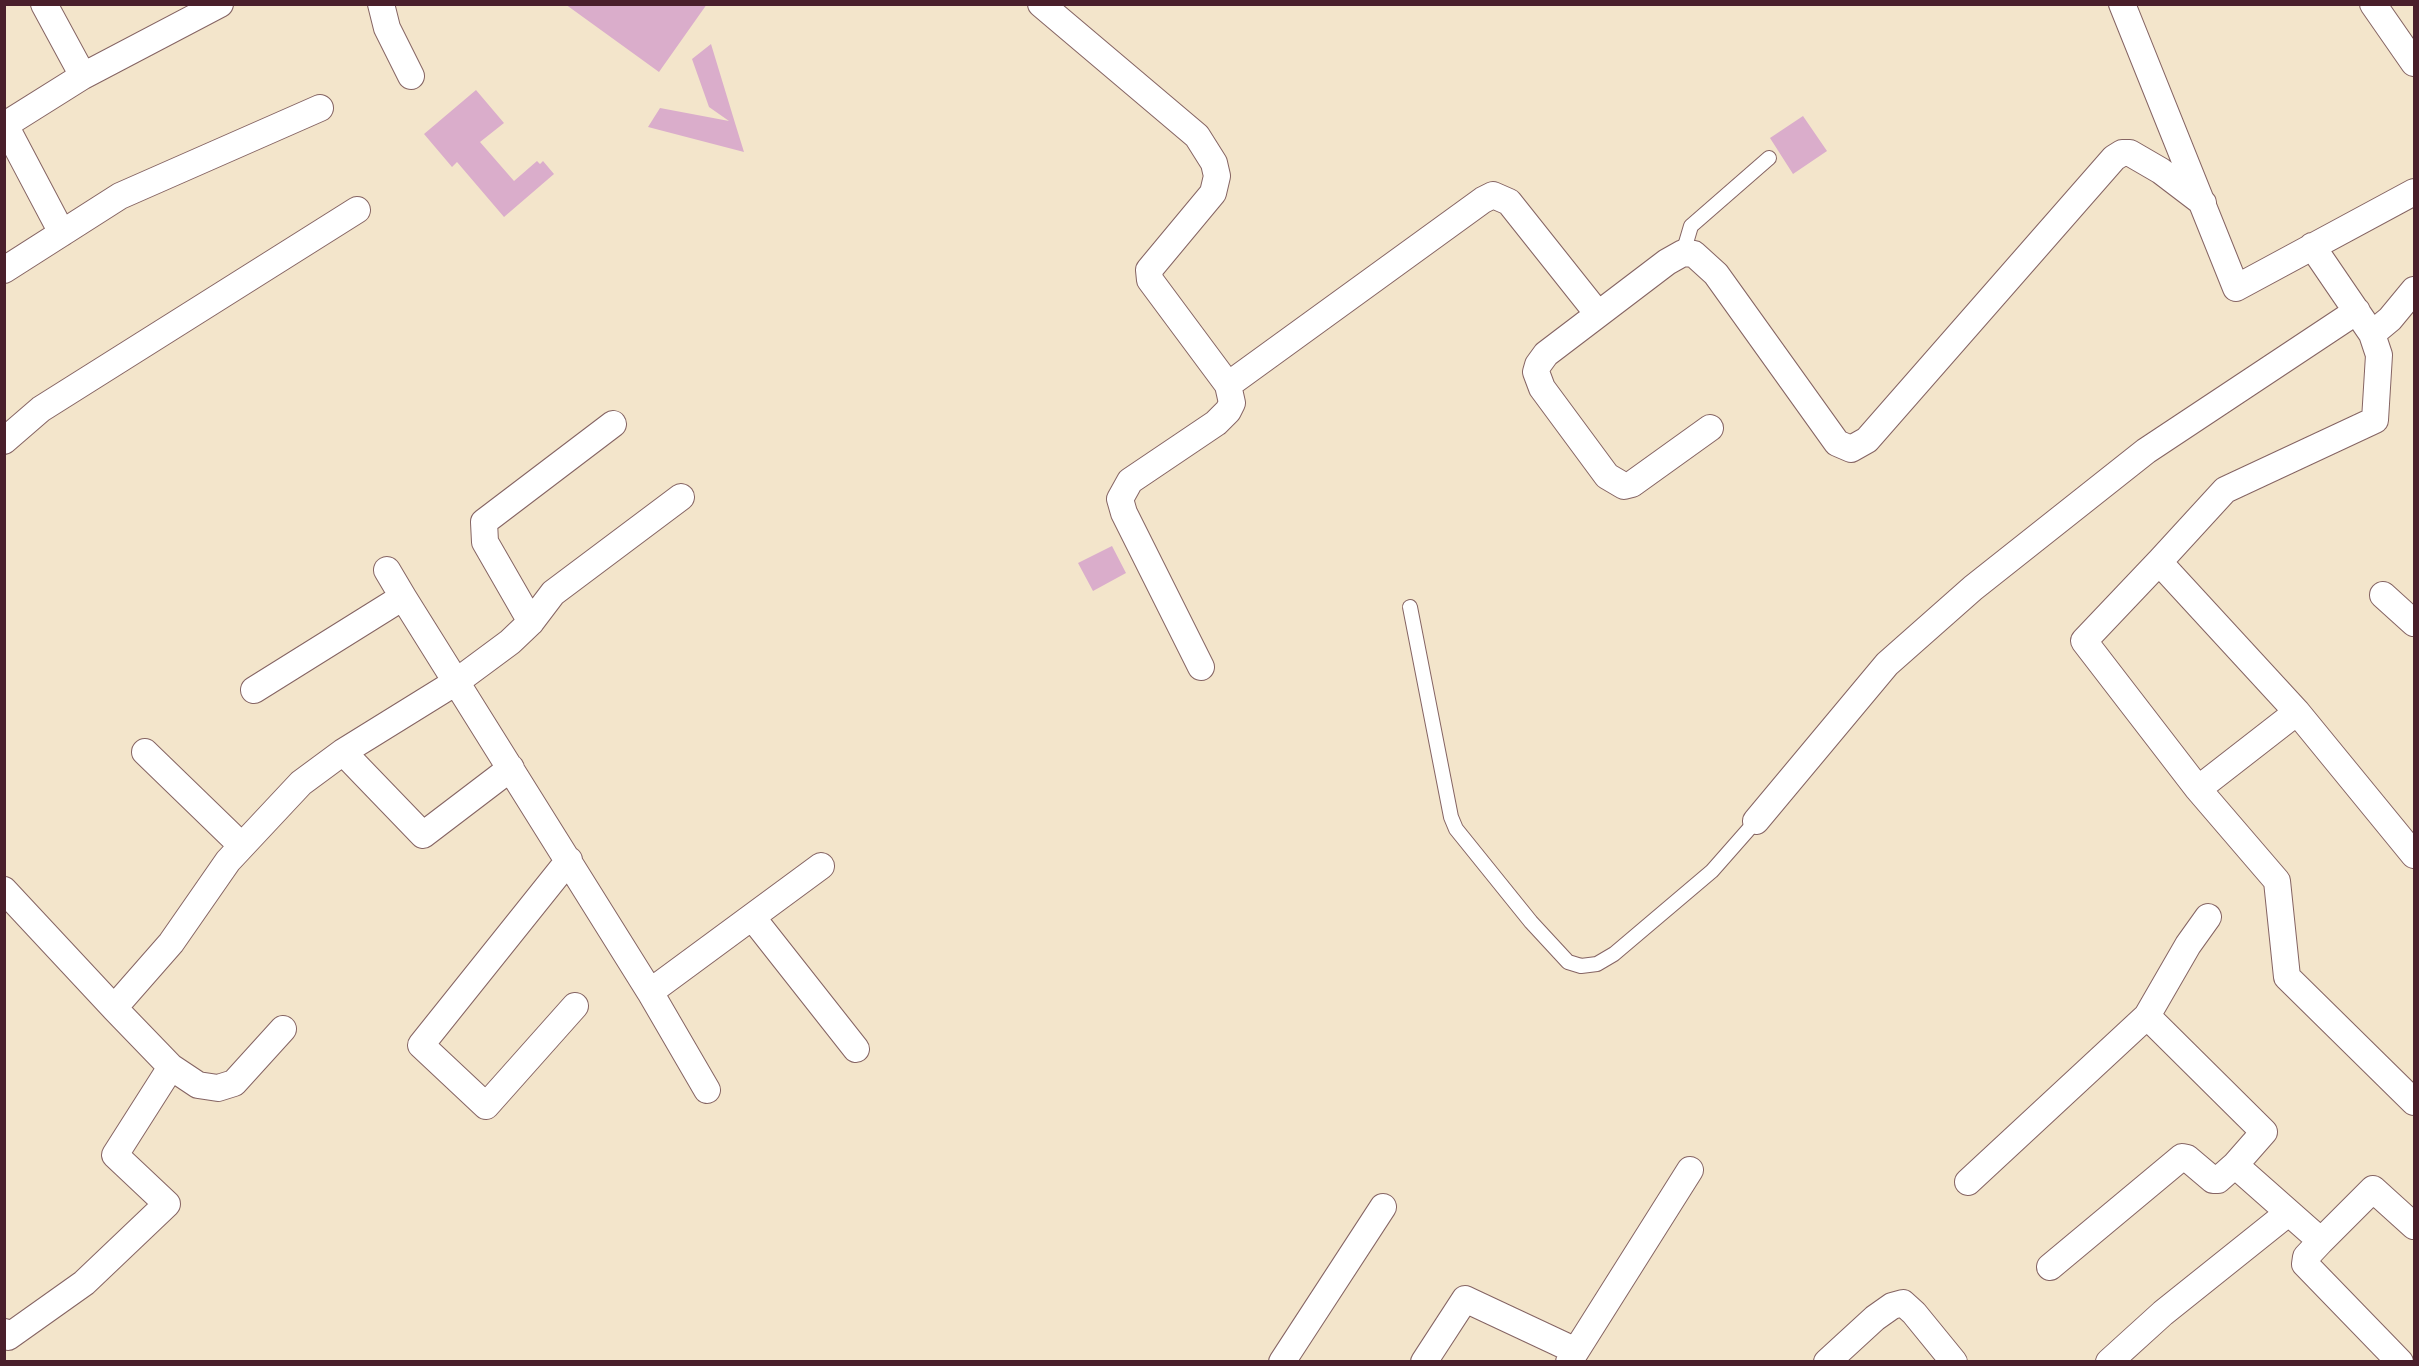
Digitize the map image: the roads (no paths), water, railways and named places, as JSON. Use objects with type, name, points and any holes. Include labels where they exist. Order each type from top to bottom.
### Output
[{"type":"street","points":[[44,4],[82,76]]},
{"type":"street","points":[[62,233],[5,125],[82,76],[220,4]]},
{"type":"street","points":[[381,4],[387,28],[411,76]]},
{"type":"street","points":[[1041,4],[1197,136],[1214,163],[1217,176],[1213,193],[1149,270],[1150,280],[1228,385],[1232,403],[1228,411],[1216,423],[1130,480],[1120,499],[1124,513],[1201,667]]},
{"type":"street","points":[[2122,4],[2236,288],[2415,192]]},
{"type":"street","points":[[2373,4],[2415,63]]},
{"type":"street","points":[[4,270],[120,196],[320,108]]},
{"type":"street","points":[[1710,428],[1632,484],[1624,486],[1607,476],[1542,388],[1536,372],[1546,354],[1667,262],[1683,253],[1694,254],[1716,274],[1837,443],[1851,449],[1866,440],[2114,158],[2122,153],[2130,153],[2161,171],[2203,203]]},
{"type":"street","points":[[1228,385],[1482,200],[1493,195],[1509,202],[1598,314]]},
{"type":"street","points":[[4,441],[41,409],[357,210]]},
{"type":"street","points":[[2312,246],[2372,333],[2379,355],[2375,420],[2225,490],[2084,641],[2198,789],[2277,881],[2287,976],[2415,1102]]},
{"type":"street","points":[[2372,333],[2390,319],[2415,290]]},
{"type":"street","points":[[1756,820],[1887,664],[1973,588],[2146,451],[2357,311]]},
{"type":"street","points":[[531,622],[485,542],[484,522],[613,424]]},
{"type":"street","points":[[114,1008],[171,943],[228,861],[301,783],[343,752],[456,682],[510,642],[531,622],[553,592],[681,498]]},
{"type":"street","points":[[2159,562],[2297,712],[2415,855]]},
{"type":"street","points":[[387,570],[650,993],[707,1090]]},
{"type":"street","points":[[2383,595],[2415,623]]},
{"type":"street","points":[[254,690],[403,597]]},
{"type":"street","points":[[2198,789],[2297,712]]},
{"type":"street","points":[[145,752],[243,846]]},
{"type":"street","points":[[343,752],[423,834],[511,768]]},
{"type":"street","points":[[568,860],[421,1045],[486,1106],[575,1006]]},
{"type":"street","points":[[650,993],[821,866]]},
{"type":"street","points":[[4,890],[171,1067],[198,1085],[218,1088],[234,1083],[283,1029]]},
{"type":"street","points":[[1968,1182],[2147,1016],[2188,945],[2208,917]]},
{"type":"street","points":[[752,918],[856,1049]]},
{"type":"street","points":[[2050,1267],[2182,1157],[2216,1180],[2235,1165],[2264,1132],[2147,1016]]},
{"type":"street","points":[[4,1332],[8,1337],[84,1283],[167,1204],[115,1155],[171,1067]]},
{"type":"street","points":[[2235,1165],[2321,1241]]},
{"type":"street","points":[[1424,1362],[1465,1299],[1572,1356],[1690,1170]]},
{"type":"street","points":[[2400,1362],[2305,1264],[2306,1257],[2373,1189],[2415,1226]]},
{"type":"street","points":[[1281,1362],[1383,1207]]},
{"type":"street","points":[[2109,1362],[2163,1313],[2288,1213]]},
{"type":"street","points":[[1827,1362],[1875,1318],[1892,1305],[1904,1303],[1954,1362]]},
{"type":"lane","points":[[1683,253],[1691,226],[1768,158]]},
{"type":"lane","points":[[1410,607],[1451,817],[1456,829],[1531,922],[1568,962],[1581,966],[1597,964],[1614,954],[1712,871],[1756,820]]}]
